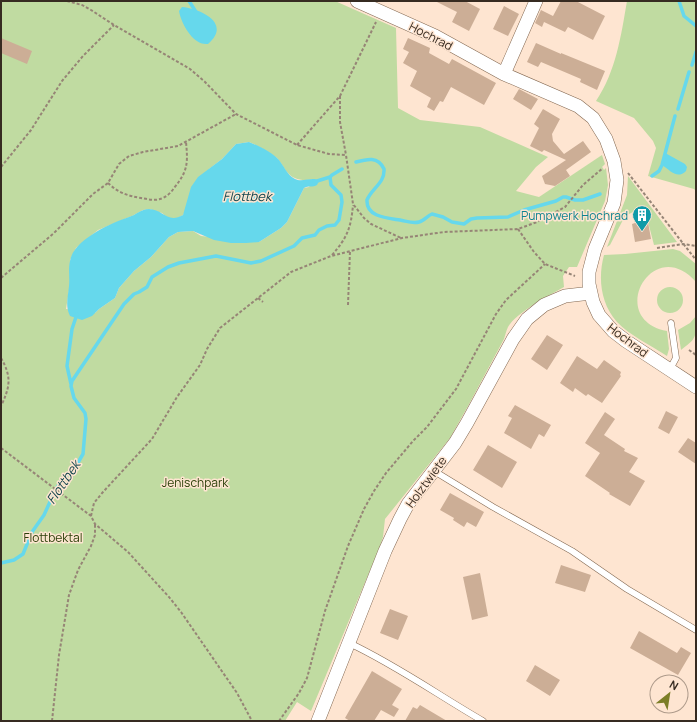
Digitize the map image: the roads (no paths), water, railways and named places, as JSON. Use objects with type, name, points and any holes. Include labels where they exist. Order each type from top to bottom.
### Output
[{"type":"street","name":"Hochrad","points":[[357,1],[435,36],[504,74],[578,106],[593,118],[606,139],[614,161],[617,180],[614,202],[591,262],[589,277],[591,293],[599,315],[613,331],[626,341],[696,387]]},
{"type":"street","points":[[504,74],[536,1]]},
{"type":"street","name":"Holztwiete","points":[[318,721],[385,551],[400,519],[408,504],[467,423],[513,338],[527,319],[544,305],[558,298],[591,293]]},
{"type":"lane","points":[[670,369],[676,358],[671,323]]},
{"type":"lane","points":[[434,470],[493,507],[572,551],[627,589],[696,630]]},
{"type":"lane","points":[[348,643],[398,669],[483,721]]},
{"type":"water","points":[[182,7],[190,8],[211,18],[217,30],[215,36],[208,44],[203,44],[197,41],[189,33],[180,16],[179,11]]},
{"type":"water","name":"Flottbek","points":[[249,142],[273,154],[295,179],[314,179],[319,181],[315,186],[304,188],[287,222],[281,228],[259,242],[246,243],[231,243],[214,240],[193,231],[178,232],[169,237],[151,257],[134,271],[119,288],[115,298],[92,316],[82,320],[70,316],[67,305],[69,264],[73,253],[85,239],[113,223],[143,210],[149,209],[158,211],[173,218],[183,215],[191,187],[198,177],[222,159],[236,144]]},
{"type":"water","points":[[664,154],[667,154],[685,164],[687,167],[686,171],[680,175],[662,165]]},
{"type":"waterway","points":[[189,1],[196,12]]},
{"type":"waterway","name":"Flottbek","points":[[679,1],[684,16],[696,26]]},
{"type":"waterway","name":"Flottbek","points":[[692,65],[696,52]]},
{"type":"waterway","name":"Flottbek","points":[[678,109],[689,72]]},
{"type":"waterway","name":"Flottbek","points":[[652,176],[659,171],[662,165],[675,116]]},
{"type":"waterway","name":"Flottbek","points":[[356,162],[368,159],[375,160],[379,162],[384,169],[384,174],[380,182],[367,200],[370,210],[378,216],[412,223],[417,223],[432,214],[443,217],[452,222],[464,224],[471,219],[477,218],[508,217],[524,210],[556,201],[563,197],[583,200],[600,194]]},
{"type":"waterway","name":"Flottbek","points":[[1,563],[14,560],[23,554],[32,532],[44,515],[61,481],[76,466],[83,454],[86,419],[85,413],[74,398],[71,386],[72,381],[124,304],[134,294],[147,287],[152,277],[168,267],[179,263],[216,256],[251,263],[261,261],[294,246],[302,238],[315,235],[319,230],[327,226],[335,225],[339,220],[342,202],[341,195],[331,185],[330,177],[342,169]]},
{"type":"waterway","name":"Flottbek","points":[[314,182],[330,177]]},
{"type":"waterway","name":"Flottbek","points":[[71,384],[67,366],[72,329],[77,314]]},
{"type":"place","name":"Pumpwerk Hochrad","points":[[642,232]]},
{"type":"park label","name":"Jenischpark","points":[[195,482]]},
{"type":"park label","name":"Flottbektal","points":[[53,537]]}]
